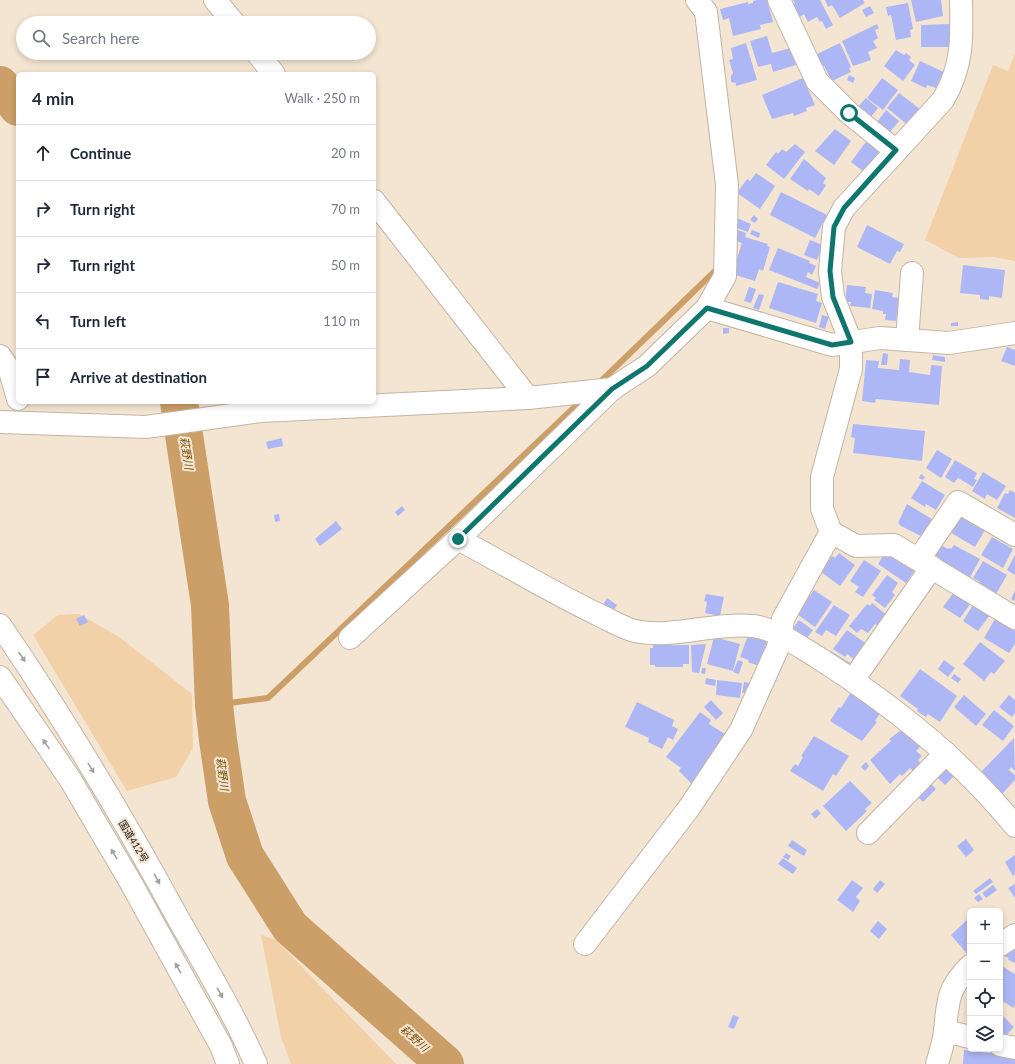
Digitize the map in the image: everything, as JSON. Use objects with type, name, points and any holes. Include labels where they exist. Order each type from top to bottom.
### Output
[{"type":"main road","points":[[215,0],[228,16]]},
{"type":"main road","points":[[350,638],[458,539],[612,389],[647,366],[707,308],[725,276],[727,185],[706,12],[697,0]]},
{"type":"main road","points":[[778,0],[817,81],[849,113],[896,150]]},
{"type":"main road","points":[[962,0],[962,37],[954,82],[943,100],[844,208],[834,227],[830,271],[833,297],[851,342],[851,369],[822,477],[822,509],[831,532],[856,546],[894,545],[1015,618]]},
{"type":"main road","points":[[263,60],[272,72]]},
{"type":"main road","points":[[376,204],[528,398]]},
{"type":"main road","points":[[907,340],[912,273]]},
{"type":"main road","points":[[707,308],[832,345],[880,338],[950,343],[1015,333]]},
{"type":"main road","points":[[0,356],[10,371],[16,392]]},
{"type":"main road","points":[[0,422],[22,412],[146,427],[208,417],[261,411],[528,398],[612,389]]},
{"type":"main road","points":[[853,680],[926,563],[958,502],[1015,535]]},
{"type":"main road","points":[[585,944],[689,808],[741,730],[779,646],[779,635],[783,619],[831,532]]},
{"type":"main road","points":[[458,539],[583,607],[635,631],[662,632],[753,626],[779,635],[853,680],[896,711],[946,753],[998,805],[1015,826]]},
{"type":"main road","name":"国道412号","points":[[0,625],[47,694],[152,871],[243,1035],[256,1064]]},
{"type":"main road","points":[[0,677],[70,779],[105,837],[143,903],[228,1064]]},
{"type":"main road","points":[[868,833],[946,753]]},
{"type":"main road","points":[[1002,944],[1015,935]]},
{"type":"main road","points":[[937,1064],[945,1031],[949,994],[960,976],[967,969]]},
{"type":"main road","points":[[945,1031],[967,1036]]},
{"type":"main road","points":[[1003,1046],[1015,1048]]},
{"type":"shaded area","points":[[1015,53],[1015,261],[994,257],[959,258],[925,240],[993,65],[1008,71]]},
{"type":"shaded area","points":[[79,614],[119,637],[192,694],[193,748],[176,777],[127,791],[33,635],[58,615]]},
{"type":"shaded area","points":[[261,935],[276,940],[396,1064],[291,1064],[281,1037]]},
{"type":"building","points":[[767,0],[773,22],[760,25],[761,29],[733,36],[729,18],[723,20],[720,9],[748,2],[748,4],[753,3],[753,1]]},
{"type":"building","points":[[793,0],[820,0],[833,25],[826,29],[822,21],[820,22],[817,17],[808,22],[804,14],[800,17],[793,5],[795,3]]},
{"type":"building","points":[[825,0],[863,0],[865,3],[840,18],[832,5],[828,7]]},
{"type":"building","points":[[911,0],[941,0],[943,16],[916,22]]},
{"type":"building","points":[[908,3],[913,29],[910,30],[911,37],[896,40],[891,15],[888,16],[886,7]]},
{"type":"building","points":[[870,6],[874,13],[866,17],[862,10]]},
{"type":"building","points":[[877,24],[879,28],[875,30],[878,38],[873,41],[877,48],[868,52],[871,60],[853,66],[842,41]]},
{"type":"building","points":[[950,24],[949,47],[921,47],[921,25]]},
{"type":"building","points":[[767,36],[772,53],[791,48],[796,65],[773,72],[771,64],[758,67],[750,41]]},
{"type":"building","points":[[746,43],[757,80],[736,86],[736,83],[731,82],[731,76],[733,73],[729,60],[733,59],[731,48]]},
{"type":"building","points":[[840,43],[851,67],[849,68],[851,72],[832,81],[824,66],[821,67],[815,55]]},
{"type":"building","points":[[896,50],[904,55],[906,53],[911,57],[909,60],[915,65],[903,81],[884,66]]},
{"type":"building","points":[[920,61],[944,72],[936,88],[927,85],[926,88],[911,81]]},
{"type":"building","points":[[849,75],[855,78],[853,83],[847,80]]},
{"type":"building","points":[[803,78],[815,105],[806,108],[807,111],[794,116],[793,113],[772,119],[762,95]]},
{"type":"building","points":[[882,78],[898,90],[883,110],[867,98]]},
{"type":"building","points":[[899,93],[920,109],[908,125],[887,108]]},
{"type":"building","points":[[866,98],[878,108],[870,118],[857,108]]},
{"type":"building","points":[[886,110],[899,121],[890,132],[877,122]]},
{"type":"building","points":[[835,129],[851,141],[834,165],[815,151]]},
{"type":"building","points":[[868,139],[881,149],[864,172],[851,162]]},
{"type":"building","points":[[795,144],[805,152],[784,179],[766,165],[776,152],[778,154],[782,149],[786,152]]},
{"type":"building","points":[[804,159],[826,178],[823,183],[826,185],[819,196],[809,189],[808,191],[790,179]]},
{"type":"building","points":[[756,173],[775,186],[760,209],[737,193],[747,179],[750,181]]},
{"type":"building","points":[[781,192],[827,215],[815,238],[770,215]]},
{"type":"building","points":[[754,215],[758,219],[755,223],[750,220]]},
{"type":"building","points":[[737,218],[751,224],[748,232],[734,227]]},
{"type":"building","points":[[867,225],[904,244],[900,252],[897,251],[890,264],[857,247]]},
{"type":"building","points":[[735,229],[746,233],[745,237],[768,244],[767,246],[770,247],[763,271],[759,269],[755,281],[732,274],[742,243],[731,239]]},
{"type":"building","points":[[752,230],[760,233],[759,238],[750,234]]},
{"type":"building","points":[[810,240],[823,245],[817,260],[804,255]]},
{"type":"building","points":[[778,248],[810,261],[809,263],[816,266],[812,275],[808,272],[806,277],[820,283],[817,289],[769,270]]},
{"type":"building","points":[[963,265],[1005,270],[1002,298],[989,296],[989,300],[980,299],[980,295],[960,293]]},
{"type":"building","points":[[778,282],[818,294],[816,301],[822,303],[816,323],[769,308]]},
{"type":"building","points":[[847,285],[866,287],[865,293],[872,294],[870,308],[850,306],[851,302],[845,302]]},
{"type":"building","points":[[749,287],[756,289],[751,303],[744,301]]},
{"type":"building","points":[[875,290],[893,293],[892,297],[899,298],[896,321],[885,320],[886,314],[883,314],[883,311],[872,309]]},
{"type":"building","points":[[759,294],[764,295],[759,310],[753,308]]},
{"type":"building","points":[[822,315],[829,317],[825,329],[819,327]]},
{"type":"building","points":[[958,322],[958,326],[951,326],[951,323]]},
{"type":"building","points":[[723,328],[729,328],[729,333],[723,334]]},
{"type":"building","points":[[1007,347],[1015,350],[1015,366],[1001,361]]},
{"type":"building","points":[[883,353],[888,354],[887,365],[881,365]]},
{"type":"building","points":[[933,355],[945,357],[945,362],[932,360]]},
{"type":"building","points":[[900,359],[910,360],[909,372],[930,375],[931,365],[942,366],[939,405],[876,399],[875,403],[862,401],[866,360],[879,361],[878,368],[899,370]]},
{"type":"building","points":[[853,424],[925,431],[922,461],[853,453],[855,438],[851,437]]},
{"type":"building","points":[[282,438],[283,446],[268,449],[266,442]]},
{"type":"building","points":[[937,450],[952,459],[941,478],[926,468]]},
{"type":"building","points":[[955,460],[977,473],[974,479],[977,480],[973,487],[958,478],[954,483],[945,477]]},
{"type":"building","points":[[983,472],[1006,486],[997,500],[987,494],[985,499],[972,491]]},
{"type":"building","points":[[921,474],[925,477],[923,480],[919,478]]},
{"type":"building","points":[[922,481],[945,495],[936,510],[926,504],[925,507],[911,498]]},
{"type":"building","points":[[1010,490],[1015,493],[1015,518],[997,508],[1005,493],[1008,494]]},
{"type":"building","points":[[907,504],[932,519],[923,537],[898,523]]},
{"type":"building","points":[[402,506],[405,510],[398,516],[395,512]]},
{"type":"building","points":[[279,514],[280,521],[275,522],[274,515]]},
{"type":"building","points":[[962,517],[985,530],[975,547],[948,531]]},
{"type":"building","points":[[336,521],[342,529],[320,546],[315,539]]},
{"type":"building","points":[[992,537],[1013,549],[1003,568],[981,555]]},
{"type":"building","points":[[939,544],[948,549],[951,549],[954,545],[980,559],[969,579],[956,571],[957,569],[932,556]]},
{"type":"building","points":[[839,553],[855,565],[840,586],[821,572],[832,556],[835,558]]},
{"type":"building","points":[[885,553],[899,562],[902,558],[916,568],[906,583],[878,564]]},
{"type":"building","points":[[1015,555],[1015,575],[1007,570]]},
{"type":"building","points":[[864,560],[881,571],[863,597],[855,592],[859,587],[850,581]]},
{"type":"building","points":[[983,561],[1007,575],[996,594],[979,584],[980,582],[973,578]]},
{"type":"building","points":[[887,575],[898,583],[892,592],[895,595],[885,608],[874,600],[876,598],[872,595]]},
{"type":"building","points":[[814,590],[832,602],[815,627],[797,614]]},
{"type":"building","points":[[1015,591],[1015,601],[1011,599]]},
{"type":"building","points":[[954,592],[971,603],[960,618],[943,607]]},
{"type":"building","points":[[706,594],[724,597],[720,616],[705,613],[707,602],[704,601]]},
{"type":"building","points":[[607,598],[617,605],[613,611],[603,605]]},
{"type":"building","points":[[872,603],[888,616],[880,627],[875,624],[868,633],[861,629],[857,633],[849,626],[867,604],[870,606]]},
{"type":"building","points":[[834,605],[850,615],[836,636],[826,630],[822,636],[815,632]]},
{"type":"building","points":[[973,605],[990,615],[978,631],[963,621]]},
{"type":"building","points":[[84,615],[88,622],[80,626],[76,619]]},
{"type":"building","points":[[995,619],[1015,631],[1015,644],[1009,653],[984,638]]},
{"type":"building","points":[[799,620],[813,630],[807,638],[793,628]]},
{"type":"building","points":[[847,630],[868,645],[856,661],[847,654],[845,657],[833,649]]},
{"type":"building","points":[[748,635],[768,638],[759,666],[740,657]]},
{"type":"building","points":[[714,637],[740,644],[733,671],[707,664]]},
{"type":"building","points":[[653,642],[671,642],[671,645],[689,645],[689,664],[683,664],[683,667],[655,667],[655,665],[650,665],[650,648],[653,648]]},
{"type":"building","points":[[980,642],[1005,661],[994,674],[991,672],[984,681],[963,664]]},
{"type":"building","points":[[706,644],[699,673],[692,672],[691,645]]},
{"type":"building","points":[[831,651],[850,663],[847,667],[829,654]]},
{"type":"building","points":[[738,660],[743,662],[739,674],[733,672]]},
{"type":"building","points":[[944,660],[955,668],[948,677],[938,669]]},
{"type":"building","points":[[702,668],[706,668],[705,674],[701,673]]},
{"type":"building","points":[[920,669],[957,696],[940,722],[928,714],[926,717],[900,696]]},
{"type":"building","points":[[954,674],[961,679],[958,683],[951,678]]},
{"type":"building","points":[[706,678],[716,680],[715,686],[705,684]]},
{"type":"building","points":[[717,680],[742,683],[740,698],[716,695]]},
{"type":"building","points":[[744,682],[749,683],[748,692],[742,693]]},
{"type":"building","points":[[851,692],[881,712],[875,721],[877,722],[862,741],[830,721],[839,707],[841,708]]},
{"type":"building","points":[[964,695],[986,714],[976,726],[954,707]]},
{"type":"building","points":[[1009,695],[1015,700],[1015,713],[1012,717],[999,707]]},
{"type":"building","points":[[711,700],[723,713],[716,720],[704,707]]},
{"type":"building","points":[[637,702],[674,720],[672,726],[678,729],[673,740],[668,737],[662,749],[648,742],[649,738],[625,727]]},
{"type":"building","points":[[994,710],[1014,726],[1003,741],[982,725]]},
{"type":"building","points":[[700,712],[711,720],[709,724],[725,734],[706,761],[708,762],[695,787],[679,771],[681,768],[666,757]]},
{"type":"building","points":[[904,728],[908,735],[920,747],[916,751],[922,756],[918,760],[921,763],[913,771],[910,768],[902,776],[900,774],[890,784],[870,760],[891,741],[889,739]]},
{"type":"building","points":[[814,736],[849,756],[836,776],[833,774],[823,791],[790,771],[795,764],[798,766],[803,757],[801,756]]},
{"type":"building","points":[[1014,738],[1015,771],[1011,767],[1009,770],[1015,775],[1015,780],[1002,794],[980,773]]},
{"type":"building","points":[[866,762],[869,766],[865,771],[861,767]]},
{"type":"building","points":[[948,765],[956,774],[945,785],[936,776]]},
{"type":"building","points":[[850,781],[872,803],[865,809],[867,811],[846,831],[823,806]]},
{"type":"building","points":[[930,783],[936,789],[923,802],[917,796]]},
{"type":"building","points":[[817,809],[821,813],[815,819],[811,814]]},
{"type":"building","points":[[966,839],[974,850],[966,857],[957,846]]},
{"type":"building","points":[[792,840],[807,850],[804,856],[788,846]]},
{"type":"building","points":[[786,853],[791,856],[788,860],[783,857]]},
{"type":"building","points":[[1015,855],[1015,874],[1013,876],[1005,862]]},
{"type":"building","points":[[783,858],[797,868],[793,874],[778,864]]},
{"type":"building","points":[[990,878],[993,882],[976,894],[973,891]]},
{"type":"building","points":[[852,880],[863,888],[856,897],[860,901],[853,912],[837,900]]},
{"type":"building","points":[[880,880],[885,884],[877,893],[873,889]]},
{"type":"building","points":[[1015,884],[1015,898],[1008,888]]},
{"type":"building","points":[[993,885],[997,890],[986,898],[982,893]]},
{"type":"building","points":[[979,894],[983,899],[978,902],[974,898]]},
{"type":"building","points":[[967,920],[967,954],[951,935]]},
{"type":"building","points":[[878,921],[887,929],[879,939],[870,931]]},
{"type":"building","points":[[1015,942],[1015,963],[1008,960],[1009,958],[1004,956],[1007,948]]},
{"type":"building","points":[[1003,967],[1015,974],[1015,1005],[1013,1008],[1003,1001]]},
{"type":"building","points":[[733,1015],[739,1017],[734,1029],[728,1027]]},
{"type":"building","points":[[1003,1016],[1014,1027],[1004,1038],[1003,1037]]},
{"type":"building","points":[[964,1050],[967,1050],[967,1052],[1015,1056],[1015,1064],[963,1064]]},
{"type":"waterway","name":"萩野川","points":[[0,85],[16,105]]},
{"type":"waterway","points":[[598,384],[716,270]]},
{"type":"waterway","points":[[214,705],[268,698],[583,399]]},
{"type":"waterway","name":"萩野川","points":[[179,404],[210,605],[214,705],[218,740],[227,801],[245,856],[290,927],[445,1064]]},
{"type":"route","points":[[458,539],[612,389],[647,366],[707,308],[832,345],[851,342],[833,297],[830,271],[831,246],[834,227],[844,208],[896,150],[849,113]]}]
